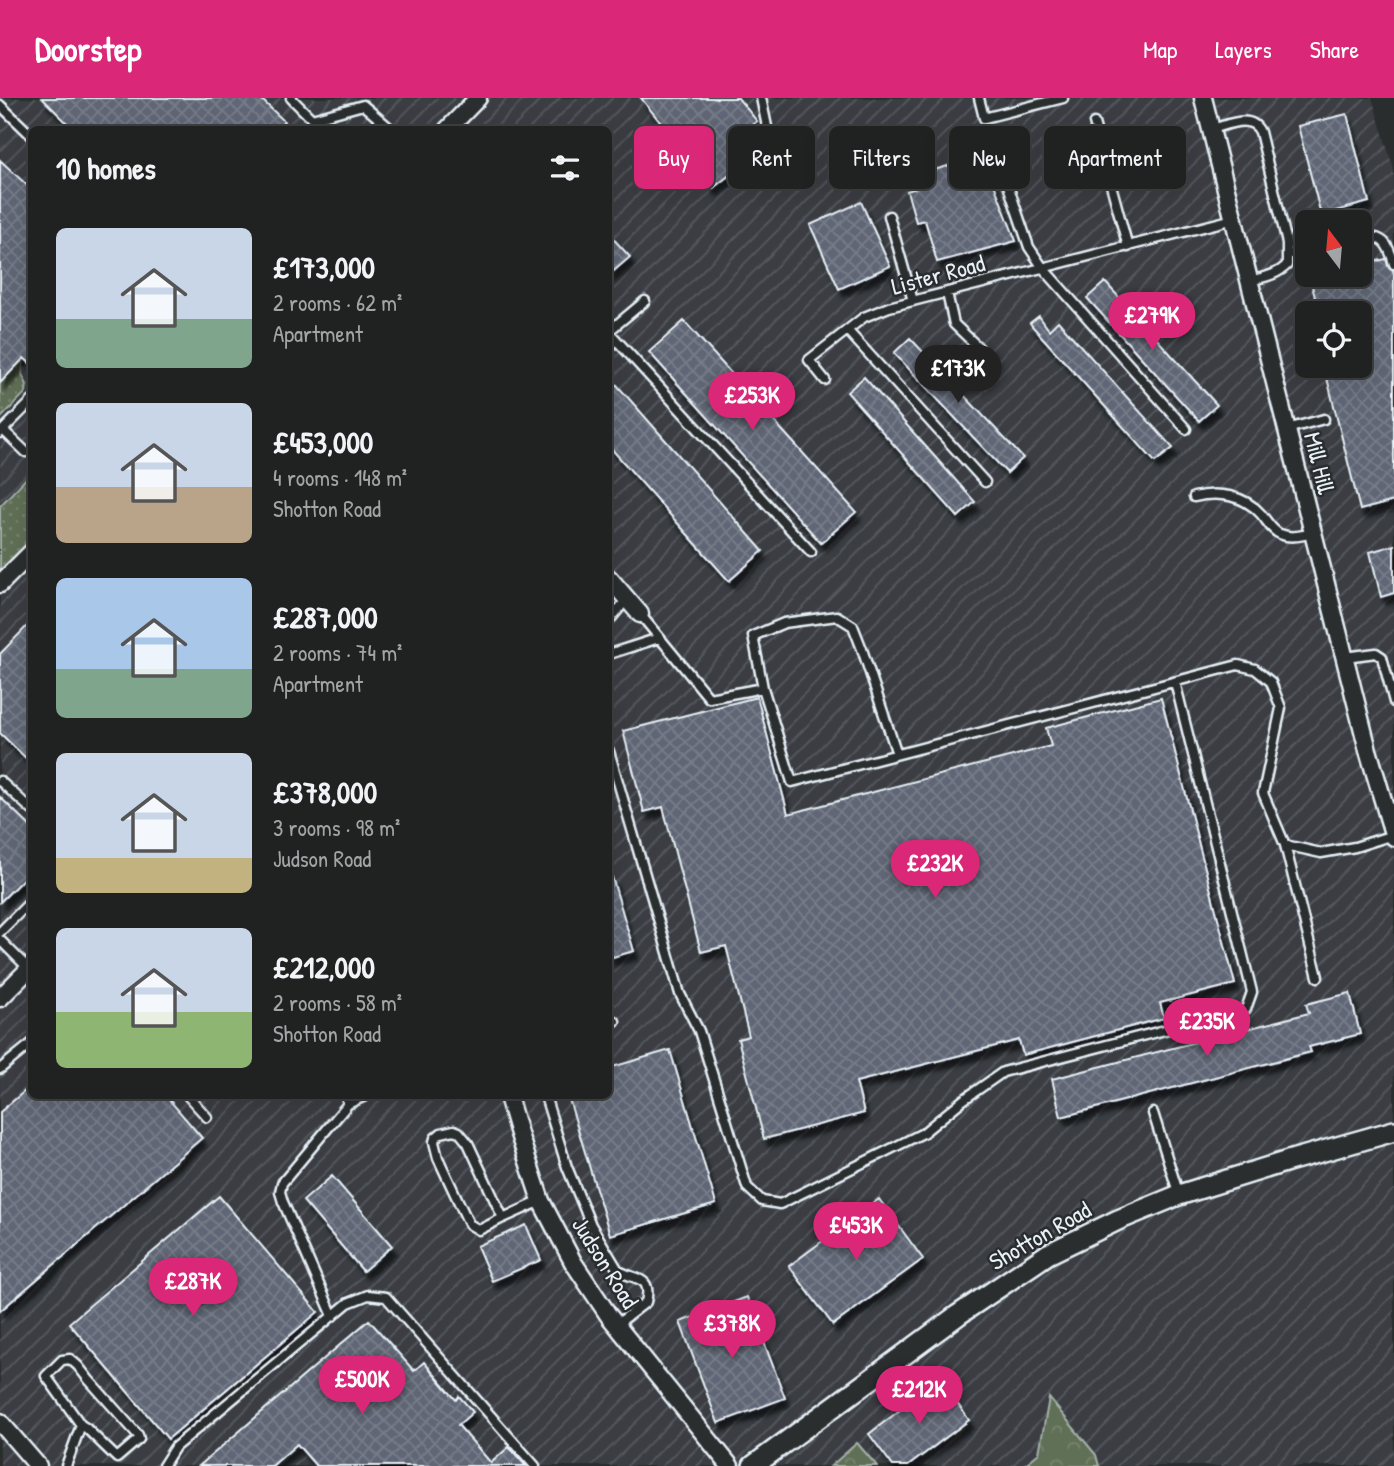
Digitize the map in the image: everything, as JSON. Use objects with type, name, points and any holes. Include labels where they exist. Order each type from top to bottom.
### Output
[{"type":"street","points":[[451,126],[478,98]]},
{"type":"street","name":"Mill Hill","points":[[1203,98],[1368,750],[1393,836]]},
{"type":"street","points":[[0,584],[28,556]]},
{"type":"street","points":[[612,582],[640,614]]},
{"type":"street","points":[[0,998],[28,970]]},
{"type":"street","name":"Judson Road","points":[[509,1099],[541,1201],[572,1262],[616,1325],[730,1466]]},
{"type":"street","name":"Shotton Road","points":[[753,1466],[958,1315],[1048,1254],[1118,1220],[1179,1195],[1394,1131]]},
{"type":"street","points":[[0,1422],[38,1466]]},
{"type":"lane","points":[[291,98],[312,119],[363,105],[387,126]]},
{"type":"lane","points":[[761,98],[767,126]]},
{"type":"lane","points":[[979,98],[984,118],[1063,98]]},
{"type":"lane","points":[[0,105],[28,132]]},
{"type":"lane","points":[[1212,129],[1251,121],[1260,132],[1288,255],[1287,265],[1279,273],[1250,281]]},
{"type":"lane","points":[[1094,123],[1128,247]]},
{"type":"lane","points":[[1009,189],[1029,247],[1043,268],[1186,429]]},
{"type":"lane","points":[[890,216],[913,301]]},
{"type":"lane","name":"Lister Road","points":[[825,380],[809,360],[864,317],[889,307],[1234,219]]},
{"type":"lane","points":[[1372,237],[1383,241],[1391,252],[1394,264]]},
{"type":"lane","points":[[1288,255],[1295,253]]},
{"type":"lane","points":[[947,293],[954,324],[979,348]]},
{"type":"lane","points":[[612,328],[645,301]]},
{"type":"lane","points":[[847,330],[985,482]]},
{"type":"lane","points":[[612,334],[811,552]]},
{"type":"lane","points":[[26,452],[1,431],[28,405]]},
{"type":"lane","points":[[1287,429],[1324,419]]},
{"type":"lane","points":[[1194,497],[1208,494],[1229,495],[1257,509],[1277,533],[1289,536],[1313,533]]},
{"type":"lane","points":[[612,617],[627,599]]},
{"type":"lane","points":[[640,614],[709,698],[763,688]]},
{"type":"lane","points":[[897,754],[853,626],[838,616],[783,623],[753,636],[763,688],[792,782],[1238,665],[1255,669],[1271,682],[1281,708],[1263,793],[1285,845],[1318,977]]},
{"type":"lane","points":[[612,653],[659,638]]},
{"type":"lane","points":[[1345,657],[1376,653],[1382,657],[1394,702]]},
{"type":"lane","points":[[612,761],[680,993],[699,1031],[747,1187],[762,1201],[780,1204],[923,1133],[1003,1072],[1246,1009],[1252,992],[1175,682]]},
{"type":"lane","points":[[0,781],[28,806]]},
{"type":"lane","points":[[1285,845],[1321,853],[1393,836]]},
{"type":"lane","points":[[0,932],[28,904]]},
{"type":"lane","points":[[0,940],[28,966]]},
{"type":"lane","points":[[0,1069],[28,1046]]},
{"type":"lane","points":[[191,1099],[207,1117]]},
{"type":"lane","points":[[546,1099],[567,1167],[591,1225],[618,1270],[644,1282],[648,1289],[646,1302],[616,1325]]},
{"type":"lane","points":[[333,1315],[280,1192],[282,1183],[347,1100]]},
{"type":"lane","points":[[1153,1113],[1179,1195]]},
{"type":"lane","points":[[503,1218],[468,1143],[454,1130],[437,1136],[433,1142],[438,1158],[469,1224],[479,1230],[541,1201]]},
{"type":"lane","points":[[163,1466],[175,1447],[333,1315],[348,1303],[368,1295],[386,1297],[535,1466]]},
{"type":"lane","points":[[70,1359],[78,1366],[139,1439],[117,1458],[81,1425],[46,1376],[62,1360],[70,1359]]},
{"type":"lane","points":[[66,1466],[81,1425]]},
{"type":"shaded area","points":[[0,98],[1372,98],[1394,170],[1394,1466],[0,1466]]},
{"type":"green space","points":[[24,358],[22,374],[27,385],[26,392],[0,419],[0,382]]},
{"type":"green space","points":[[28,476],[28,543],[0,572],[0,506]]},
{"type":"green space","points":[[1049,1398],[1096,1455],[1099,1466],[1023,1466],[1039,1453]]},
{"type":"green space","points":[[857,1443],[877,1466],[831,1466]]},
{"type":"building","points":[[42,98],[260,98],[284,121],[280,126],[70,126]]},
{"type":"building","points":[[641,98],[738,98],[757,121],[751,126],[728,126],[728,176],[714,187],[714,126],[663,126]]},
{"type":"building","points":[[1347,114],[1369,202],[1339,210],[1320,210],[1298,126]]},
{"type":"building","points":[[0,160],[28,186],[28,362],[24,358],[0,383]]},
{"type":"building","points":[[949,166],[949,189],[996,189],[1016,241],[937,262],[925,220],[916,222],[907,191],[935,189],[935,170]]},
{"type":"building","points":[[861,202],[890,266],[839,289],[810,225]]},
{"type":"building","points":[[612,237],[630,257],[612,272]]},
{"type":"building","points":[[1386,259],[1394,275],[1394,501],[1360,510],[1327,378],[1372,378],[1372,301],[1316,301],[1312,287],[1372,287],[1372,262]]},
{"type":"building","points":[[1105,282],[1217,405],[1199,421],[1087,298]]},
{"type":"building","points":[[1039,316],[1049,330],[1058,321],[1173,448],[1155,462],[1033,327],[1030,323]]},
{"type":"building","points":[[684,321],[856,512],[821,543],[649,352]]},
{"type":"building","points":[[910,338],[1023,458],[1007,473],[894,353]]},
{"type":"building","points":[[864,377],[975,502],[958,517],[847,392]]},
{"type":"building","points":[[612,379],[763,551],[729,581],[612,449]]},
{"type":"building","points":[[1394,545],[1394,593],[1381,597],[1370,552]]},
{"type":"building","points":[[28,625],[28,760],[0,733],[0,654]]},
{"type":"building","points":[[757,697],[788,814],[1051,746],[1046,728],[1161,698],[1235,984],[1160,1003],[1164,1018],[1023,1055],[1019,1040],[856,1082],[864,1113],[764,1139],[738,1039],[749,1036],[726,946],[701,952],[663,807],[644,812],[623,731]]},
{"type":"building","points":[[0,797],[28,824],[28,874],[0,902]]},
{"type":"building","points":[[612,877],[634,951],[612,957]]},
{"type":"building","points":[[1350,993],[1360,1034],[1309,1047],[1311,1052],[1061,1117],[1052,1079],[1309,1013],[1306,1004]]},
{"type":"building","points":[[670,1050],[716,1204],[610,1235],[569,1099],[612,1099],[612,1067]]},
{"type":"building","points":[[28,1088],[28,1099],[169,1099],[202,1138],[0,1311],[0,1112]]},
{"type":"building","points":[[332,1176],[392,1246],[363,1271],[303,1201]]},
{"type":"building","points":[[219,1196],[318,1312],[168,1439],[69,1323]]},
{"type":"building","points":[[879,1199],[923,1259],[833,1325],[789,1266]]},
{"type":"building","points":[[526,1225],[541,1260],[492,1281],[477,1246]]},
{"type":"building","points":[[747,1297],[785,1398],[718,1423],[680,1322]]},
{"type":"building","points":[[369,1320],[414,1371],[424,1362],[456,1400],[459,1396],[473,1412],[458,1425],[491,1463],[509,1447],[526,1466],[316,1466],[297,1444],[272,1466],[199,1466]]},
{"type":"building","points":[[940,1379],[969,1420],[908,1466],[893,1466],[869,1434]]}]
